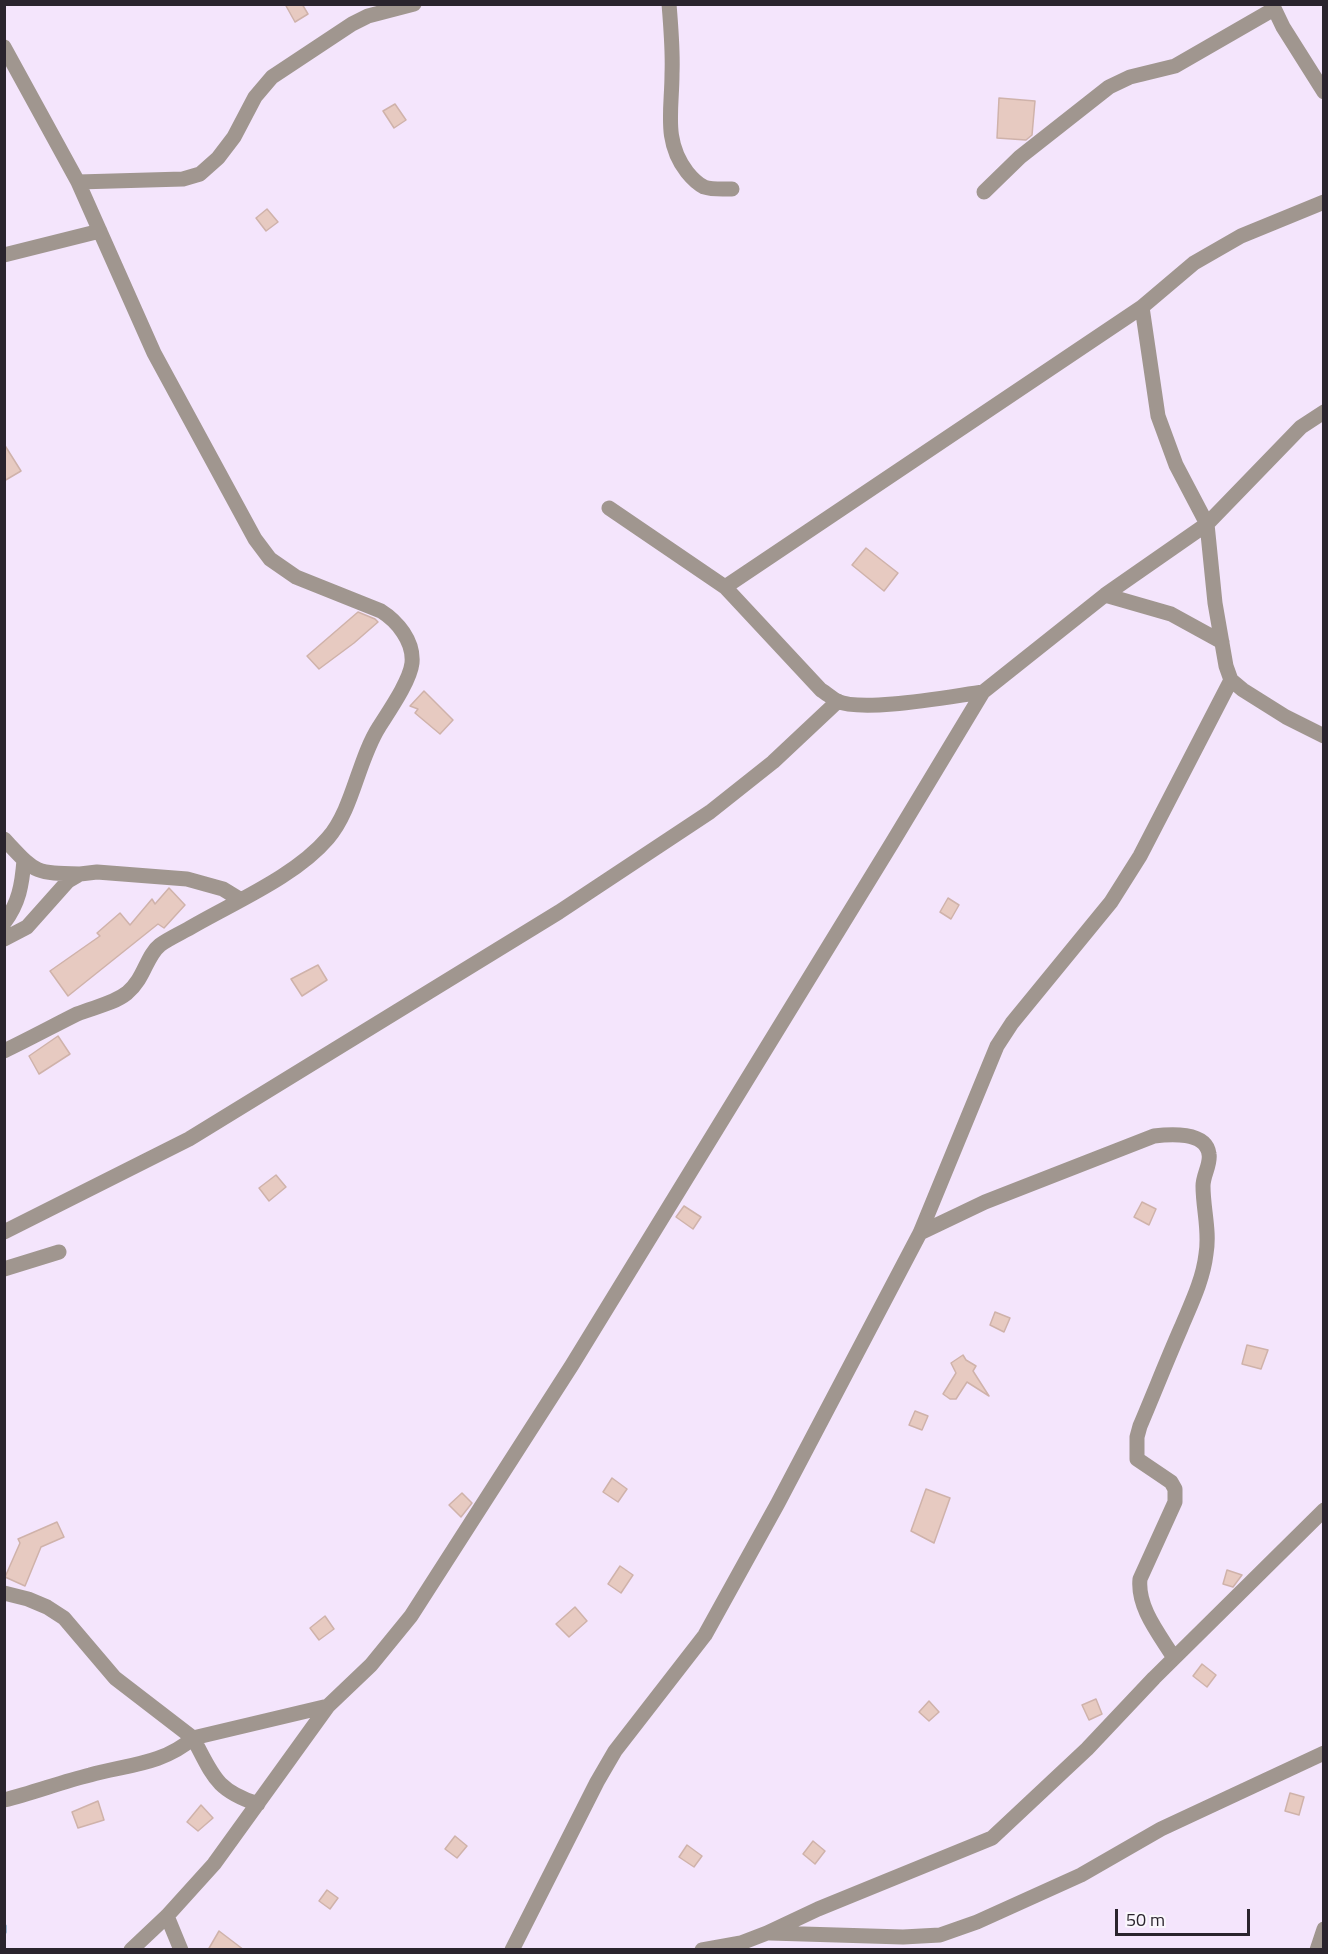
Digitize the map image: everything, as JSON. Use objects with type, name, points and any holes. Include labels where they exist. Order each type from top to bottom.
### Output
[{"type":"street","points":[[78,182],[193,178],[218,158],[234,137],[255,97],[272,76],[352,24],[368,16],[414,4]]},
{"type":"street","points":[[669,4],[672,42],[670,122],[672,145],[689,176],[702,186],[732,189]]},
{"type":"street","points":[[984,192],[1020,157],[1109,87],[1130,77],[1175,66],[1273,7],[1323,92]]},
{"type":"street","points":[[4,47],[78,182],[154,353],[255,539],[270,559],[296,576],[381,611],[393,619],[410,649],[412,663],[402,688],[371,739],[342,816],[330,836],[311,855],[241,900],[215,912],[160,945],[152,955],[142,977],[126,994],[4,1051]]},
{"type":"street","points":[[725,587],[1142,307],[1194,263],[1241,236],[1323,202]]},
{"type":"street","points":[[4,255],[100,231]]},
{"type":"street","points":[[1142,307],[1158,416],[1176,465],[1207,524],[1222,642],[1231,680],[1286,717],[1323,736]]},
{"type":"street","points":[[131,1950],[167,1916],[214,1864],[328,1706],[371,1665],[411,1616],[572,1365],[983,692],[1105,595],[1207,524],[1301,427],[1323,412]]},
{"type":"street","points":[[609,508],[725,587],[821,690],[838,701],[857,705],[922,701],[983,692]]},
{"type":"street","points":[[1105,595],[1171,614],[1222,642]]},
{"type":"street","points":[[512,1950],[610,1759],[705,1635],[783,1492],[920,1233],[997,1046],[1012,1023],[1111,902],[1140,856],[1231,680]]},
{"type":"street","points":[[4,1232],[189,1139],[559,912],[710,812],[773,762],[838,701]]},
{"type":"street","points":[[4,840],[34,870],[45,873],[97,872],[188,879],[222,889],[241,900]]},
{"type":"street","points":[[4,923],[15,909],[22,889],[24,860]]},
{"type":"street","points":[[4,939],[27,927],[68,881],[80,874]]},
{"type":"street","points":[[920,1233],[986,1202],[1154,1136],[1187,1135],[1207,1148],[1209,1159],[1203,1185],[1208,1239],[1206,1257],[1199,1285],[1140,1426],[1136,1449],[1137,1458],[1171,1482],[1175,1489],[1175,1502],[1140,1579],[1139,1591],[1141,1602],[1174,1658]]},
{"type":"street","points":[[4,1269],[59,1252]]},
{"type":"street","points":[[702,1950],[741,1943],[767,1933],[818,1908],[992,1838],[1087,1749],[1174,1658],[1323,1510]]},
{"type":"street","points":[[4,1593],[38,1603],[64,1618],[115,1678],[193,1738],[218,1782],[238,1797],[258,1804]]},
{"type":"street","points":[[4,1800],[91,1774],[156,1760],[181,1749],[193,1738],[328,1706]]},
{"type":"street","points":[[767,1933],[903,1937],[940,1935],[977,1922],[1081,1875],[1171,1824],[1323,1753]]},
{"type":"street","points":[[167,1916],[181,1950]]},
{"type":"street","points":[[1317,1950],[1323,1929]]},
{"type":"building","points":[[285,4],[302,4],[308,14],[295,22]]},
{"type":"building","points":[[999,98],[1035,101],[1032,135],[1026,140],[997,138]]},
{"type":"building","points":[[395,104],[406,120],[394,128],[383,111]]},
{"type":"building","points":[[267,209],[278,222],[266,231],[256,218]]},
{"type":"building","points":[[4,444],[21,471],[4,481]]},
{"type":"building","points":[[866,548],[898,573],[884,591],[852,565]]},
{"type":"building","points":[[358,612],[378,622],[319,669],[307,656]]},
{"type":"building","points":[[424,691],[453,720],[440,734],[415,713],[418,709],[410,706]]},
{"type":"building","points":[[169,888],[185,905],[164,928],[158,924],[68,996],[50,971],[100,936],[97,933],[120,913],[130,925],[152,899],[155,904]]},
{"type":"building","points":[[948,898],[959,905],[951,919],[940,912]]},
{"type":"building","points":[[318,965],[327,980],[302,996],[291,979]]},
{"type":"building","points":[[58,1036],[70,1054],[39,1074],[29,1056]]},
{"type":"building","points":[[276,1175],[286,1187],[269,1201],[259,1188]]},
{"type":"building","points":[[1142,1202],[1156,1209],[1149,1225],[1134,1217]]},
{"type":"building","points":[[684,1206],[701,1217],[693,1229],[676,1217]]},
{"type":"building","points":[[995,1312],[1010,1318],[1004,1332],[990,1325]]},
{"type":"building","points":[[1247,1345],[1268,1350],[1261,1369],[1242,1364]]},
{"type":"building","points":[[963,1355],[966,1360],[976,1366],[973,1371],[989,1396],[967,1382],[956,1399],[950,1399],[943,1394],[956,1373],[951,1363]]},
{"type":"building","points":[[915,1411],[928,1416],[922,1430],[909,1425]]},
{"type":"building","points":[[612,1478],[627,1489],[618,1502],[603,1492]]},
{"type":"building","points":[[926,1489],[950,1498],[934,1543],[911,1531]]},
{"type":"building","points":[[462,1493],[472,1503],[461,1517],[449,1505]]},
{"type":"building","points":[[57,1522],[64,1537],[41,1547],[25,1586],[5,1577],[20,1543],[18,1539]]},
{"type":"building","points":[[620,1566],[633,1575],[621,1593],[608,1584]]},
{"type":"building","points":[[1227,1570],[1242,1575],[1233,1587],[1223,1584]]},
{"type":"building","points":[[575,1607],[587,1621],[569,1637],[556,1624]]},
{"type":"building","points":[[325,1616],[334,1629],[319,1640],[310,1628]]},
{"type":"building","points":[[1202,1664],[1216,1675],[1207,1687],[1193,1676]]},
{"type":"building","points":[[1096,1699],[1102,1714],[1089,1720],[1082,1705]]},
{"type":"building","points":[[929,1701],[939,1712],[929,1721],[919,1712]]},
{"type":"building","points":[[1290,1793],[1304,1797],[1299,1815],[1285,1811]]},
{"type":"building","points":[[98,1801],[104,1820],[78,1828],[72,1812]]},
{"type":"building","points":[[201,1805],[213,1818],[198,1831],[187,1822]]},
{"type":"building","points":[[455,1836],[467,1846],[457,1858],[445,1849]]},
{"type":"building","points":[[813,1841],[825,1851],[815,1864],[803,1854]]},
{"type":"building","points":[[687,1845],[702,1856],[694,1867],[679,1857]]},
{"type":"building","points":[[327,1890],[338,1898],[330,1909],[319,1901]]},
{"type":"building","points":[[219,1931],[244,1950],[208,1950]]},
{"type":"waterway","points":[[4,1926],[4,1932]]}]
